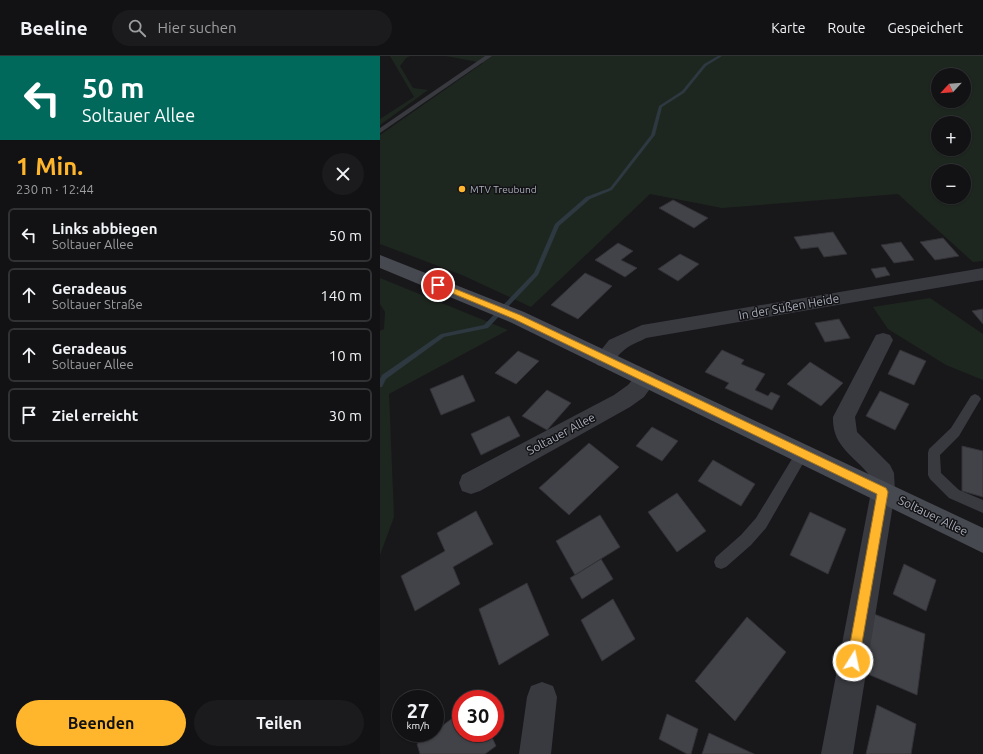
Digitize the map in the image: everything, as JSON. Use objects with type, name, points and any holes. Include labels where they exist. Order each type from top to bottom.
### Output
[{"type":"street","name":"Soltauer Allee","points":[[380,262],[517,317],[803,453],[983,541]]},
{"type":"street","name":"In der Süßen Heide","points":[[604,359],[616,345],[642,332],[983,274]]},
{"type":"street","name":"Soltauer Allee","points":[[837,754],[883,492],[882,473],[874,463],[848,438],[844,428],[844,417],[883,340]]},
{"type":"street","name":"Soltauer Allee","points":[[471,483],[622,401],[636,391],[646,379]]},
{"type":"street","points":[[535,754],[542,697]]},
{"type":"lane","points":[[380,131],[489,56]]},
{"type":"lane","points":[[975,399],[955,432],[934,453],[935,476],[954,494],[983,507]]},
{"type":"lane","points":[[721,562],[746,540],[761,523],[803,453]]},
{"type":"shaded area","points":[[390,56],[410,56],[406,58],[400,66],[413,88],[428,90],[380,125],[380,119],[414,97]]},
{"type":"shaded area","points":[[446,56],[983,56],[983,261],[973,262],[898,194],[722,208],[650,194],[531,307],[462,275],[380,244],[380,135],[483,63]]},
{"type":"shaded area","points":[[380,278],[508,330],[389,394],[394,517],[380,555],[380,331],[384,329],[385,312],[380,304]]},
{"type":"shaded area","points":[[930,298],[983,334],[983,380],[946,365],[888,329],[873,307]]},
{"type":"building","points":[[673,200],[708,218],[694,228],[659,208]]},
{"type":"building","points":[[833,232],[847,254],[824,257],[818,247],[801,249],[794,237]]},
{"type":"building","points":[[943,238],[959,256],[935,260],[920,242]]},
{"type":"building","points":[[901,242],[914,260],[894,263],[881,245]]},
{"type":"building","points":[[618,243],[633,251],[621,260],[637,268],[625,277],[595,260]]},
{"type":"building","points":[[680,254],[699,264],[678,281],[658,269]]},
{"type":"building","points":[[885,267],[890,275],[876,278],[871,269]]},
{"type":"building","points":[[585,273],[612,286],[578,319],[551,305]]},
{"type":"building","points":[[983,309],[983,324],[972,311]]},
{"type":"building","points":[[839,319],[850,338],[825,342],[815,323]]},
{"type":"building","points":[[722,350],[744,360],[741,364],[765,374],[755,390],[768,396],[771,392],[780,396],[772,410],[725,388],[729,383],[705,372]]},
{"type":"building","points":[[900,350],[926,361],[914,385],[888,374]]},
{"type":"building","points":[[518,351],[539,361],[516,384],[495,373]]},
{"type":"building","points":[[810,362],[843,383],[821,406],[787,384]]},
{"type":"building","points":[[463,375],[475,401],[441,415],[430,389]]},
{"type":"building","points":[[547,390],[571,403],[547,430],[522,416]]},
{"type":"building","points":[[880,391],[909,404],[895,430],[866,416]]},
{"type":"building","points":[[509,416],[520,436],[481,455],[471,434]]},
{"type":"building","points":[[652,427],[678,441],[662,461],[636,446]]},
{"type":"building","points":[[589,443],[619,467],[569,515],[539,488]]},
{"type":"building","points":[[962,446],[983,451],[983,497],[962,491]]},
{"type":"building","points":[[713,460],[755,484],[741,506],[698,481]]},
{"type":"building","points":[[677,493],[706,531],[677,552],[648,512]]},
{"type":"building","points":[[476,511],[493,544],[453,567],[460,584],[415,611],[401,576],[445,551],[437,533]]},
{"type":"building","points":[[810,512],[846,529],[828,574],[790,555]]},
{"type":"building","points":[[600,515],[620,547],[575,575],[556,541]]},
{"type":"building","points":[[601,559],[613,579],[582,599],[570,578]]},
{"type":"building","points":[[904,564],[936,580],[926,611],[893,594]]},
{"type":"building","points":[[527,583],[549,635],[499,665],[479,609]]},
{"type":"building","points":[[613,599],[635,639],[602,661],[581,620]]},
{"type":"building","points":[[874,614],[925,634],[917,695],[863,672]]},
{"type":"building","points":[[747,617],[786,652],[735,721],[695,681]]},
{"type":"building","points":[[877,705],[916,724],[911,754],[866,754]]},
{"type":"building","points":[[667,714],[698,729],[691,754],[687,754],[659,739]]},
{"type":"building","points":[[452,719],[452,742],[494,742],[496,746],[485,754],[420,754],[417,744],[420,742],[444,742],[444,724]]},
{"type":"building","points":[[709,733],[754,754],[702,754]]},
{"type":"waterway","points":[[380,385],[384,377],[443,335],[486,327],[536,274],[557,225],[588,198],[611,189],[653,135],[660,107],[683,92],[705,65],[720,56]]},
{"type":"place","name":"MTV Treubund","points":[[462,189]]},
{"type":"route","points":[[438,285],[517,317],[883,492],[853,661]]}]
